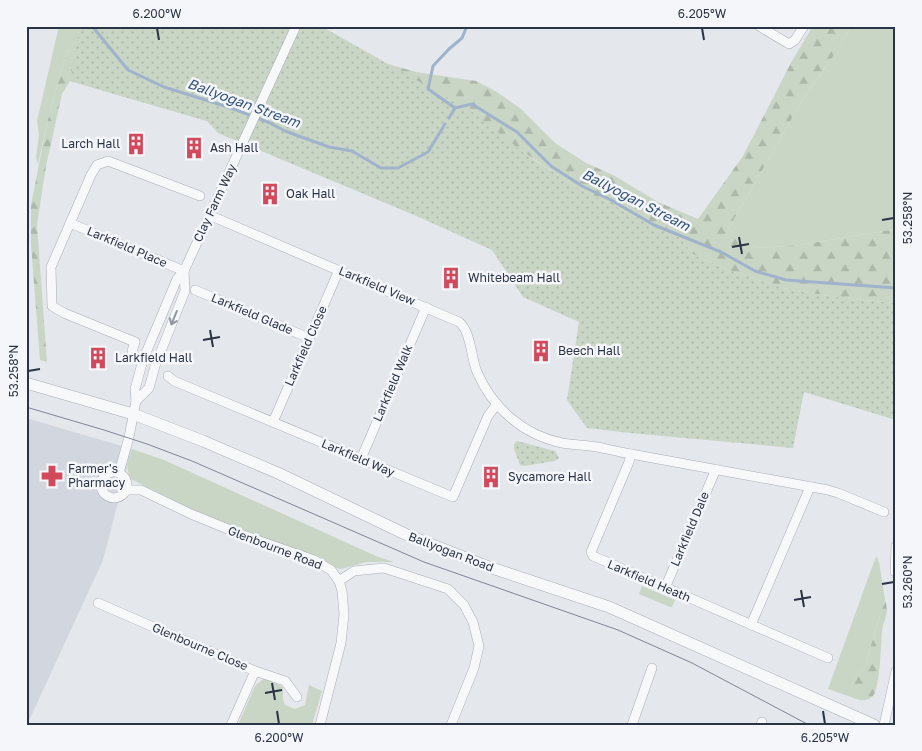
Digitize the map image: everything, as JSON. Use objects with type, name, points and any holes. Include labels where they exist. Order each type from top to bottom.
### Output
[{"type":"street","name":"Clay Farm Way","points":[[133,414],[136,401],[135,389],[143,360],[177,279],[184,271],[296,26]]},
{"type":"street","points":[[759,26],[788,44],[795,40],[804,26]]},
{"type":"street","points":[[132,351],[135,342],[64,314],[52,306],[51,267],[70,223],[97,165],[108,161],[200,196]]},
{"type":"street","name":"Larkfield View","points":[[209,215],[462,324],[476,371],[497,404]]},
{"type":"street","name":"Larkfield Place","points":[[70,223],[184,271]]},
{"type":"street","name":"Larkfield Close","points":[[273,422],[340,270]]},
{"type":"street","name":"Clay Farm Way","points":[[136,401],[149,388],[155,366],[185,291],[184,271]]},
{"type":"street","name":"Larkfield Glade","points":[[195,290],[310,338]]},
{"type":"street","name":"Larkfield Walk","points":[[361,459],[426,307]]},
{"type":"street","name":"Larkfield Way","points":[[168,376],[174,381],[454,497],[488,416],[497,404]]},
{"type":"street","name":"Ballyogan Road","points":[[26,383],[133,414],[203,441],[280,474],[442,550],[625,614],[874,725]]},
{"type":"street","points":[[497,404],[527,431],[543,438],[838,493],[884,512]]},
{"type":"street","points":[[126,490],[126,478],[119,473],[133,414]]},
{"type":"street","name":"Larkfield Heath","points":[[630,454],[629,462],[592,554],[596,558],[828,658]]},
{"type":"street","name":"Larkfield Dale","points":[[665,588],[716,469]]},
{"type":"street","name":"Glenbourne Road","points":[[119,473],[111,472],[104,477],[101,485],[104,493],[111,498],[120,497],[126,490],[141,490],[191,514],[240,534],[314,560],[330,570],[339,581]]},
{"type":"street","points":[[751,625],[810,487]]},
{"type":"street","points":[[895,572],[896,546]]},
{"type":"street","points":[[320,725],[342,643],[344,614],[339,581],[354,571],[384,568],[448,589],[464,605],[473,622],[480,646],[474,668],[451,725]]},
{"type":"street","name":"Glenbourne Close","points":[[98,603],[255,671],[286,681],[296,697]]},
{"type":"street","points":[[632,725],[652,668]]},
{"type":"street","points":[[231,725],[255,671]]},
{"type":"street","points":[[884,725],[896,671]]},
{"type":"shaded area","points":[[26,418],[132,449],[103,560],[27,725]]},
{"type":"green space","points":[[59,26],[80,26],[76,49],[67,51],[38,164],[36,157],[39,135],[37,121]]},
{"type":"green space","points":[[80,26],[207,121],[70,81],[62,94],[46,166],[37,225],[47,362],[40,360],[31,244],[31,205],[47,123],[67,51],[76,49]]},
{"type":"green space","points":[[80,26],[321,26],[471,111],[528,156],[576,187],[680,238],[694,255],[733,272],[790,290],[896,303],[896,420],[804,392],[793,448],[587,428],[567,400],[579,322],[523,297],[492,250],[414,215],[218,133],[207,121],[70,81]]},
{"type":"green space","points":[[813,26],[851,26],[840,46],[802,101],[726,233],[758,248],[799,245],[896,229],[896,303],[790,290],[733,272],[694,255],[680,238],[576,187],[388,64],[416,72],[476,81],[497,92],[521,109],[555,143],[586,163],[615,176],[658,202],[698,219],[743,156],[793,59]]},
{"type":"green space","points":[[851,26],[896,26],[896,229],[799,245],[758,248],[726,233],[802,101],[840,46]]},
{"type":"green space","points":[[517,441],[555,451],[559,458],[555,461],[520,465],[514,449],[514,444]]},
{"type":"green space","points":[[132,449],[164,460],[376,556],[394,562],[366,562],[341,569],[336,568],[315,556],[207,517],[131,479],[128,460]]},
{"type":"green space","points":[[876,556],[879,562],[885,599],[866,667],[854,680],[851,697],[828,689]]},
{"type":"green space","points":[[642,586],[675,600],[672,607],[639,594]]},
{"type":"green space","points":[[885,599],[887,611],[882,631],[879,675],[875,691],[868,700],[856,699],[851,697],[853,683],[856,676],[866,667]]},
{"type":"green space","points":[[265,678],[283,687],[285,705],[295,709],[305,705],[309,685],[322,691],[312,725],[238,725],[255,686]]},
{"type":"waterway","name":"Ballyogan Stream","points":[[92,26],[128,70],[164,87],[231,108],[329,147],[352,151],[381,168],[398,168],[428,152],[445,124]]},
{"type":"waterway","points":[[455,108],[428,89],[433,66],[462,38],[467,26]]},
{"type":"waterway","name":"Ballyogan Stream","points":[[449,118],[455,108],[472,104],[517,132],[551,166],[582,186],[611,200],[654,225],[721,252],[755,271],[786,280],[896,288]]},
{"type":"tram line","points":[[26,407],[147,444],[192,461],[424,562],[618,630],[692,663],[809,725]]},
{"type":"place","name":"Larch Hall","points":[[136,144]]},
{"type":"place","name":"Ash Hall","points":[[194,148]]},
{"type":"place","name":"Oak Hall","points":[[270,194]]},
{"type":"place","name":"Whitebeam Hall","points":[[451,278]]},
{"type":"place","name":"Beech Hall","points":[[541,351]]},
{"type":"place","name":"Larkfield Hall","points":[[98,358]]},
{"type":"place","name":"Farmer's Pharmacy","points":[[52,476]]},
{"type":"place","name":"Sycamore Hall","points":[[491,477]]}]
